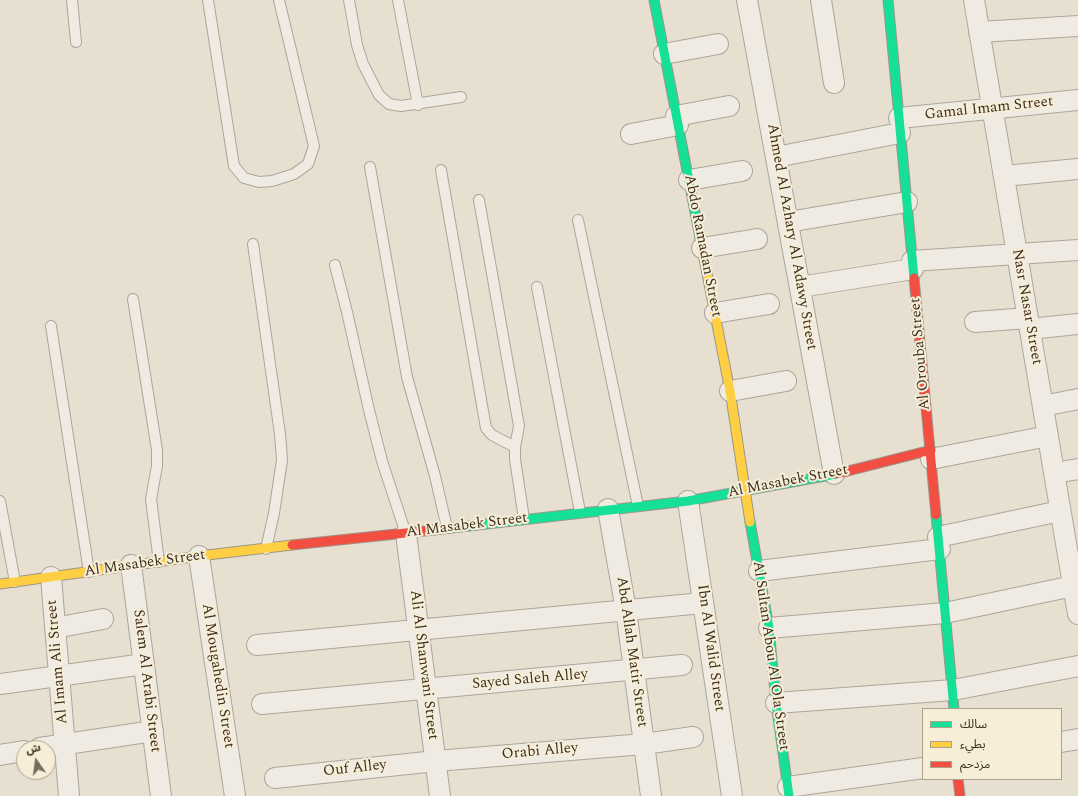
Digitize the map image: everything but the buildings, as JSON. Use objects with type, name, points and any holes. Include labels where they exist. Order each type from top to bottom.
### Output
[{"type":"street","name":"Abdo Ramadan Street","points":[[654,0],[730,391],[744,492]]},
{"type":"street","name":"Ahmed Al Azhary Al Adawy Street","points":[[747,0],[834,474]]},
{"type":"street","points":[[821,0],[834,83]]},
{"type":"street","name":"Al Orouba Street","points":[[888,0],[953,699]]},
{"type":"street","name":"Nasr Nasar Street","points":[[974,0],[1060,511],[1072,547],[1073,586],[1078,614]]},
{"type":"street","points":[[979,32],[1078,26]]},
{"type":"street","points":[[664,54],[718,44]]},
{"type":"street","name":"Gamal Imam Street","points":[[776,157],[900,126],[992,109],[1078,100]]},
{"type":"street","points":[[631,134],[729,106]]},
{"type":"street","points":[[1004,176],[1078,169]]},
{"type":"street","points":[[689,180],[742,171]]},
{"type":"street","points":[[788,222],[907,202]]},
{"type":"street","points":[[702,248],[757,239]]},
{"type":"street","points":[[800,287],[913,265],[1017,254],[1078,250]]},
{"type":"street","points":[[715,313],[769,304]]},
{"type":"street","points":[[975,322],[1078,324]]},
{"type":"street","points":[[730,391],[786,381]]},
{"type":"street","points":[[1043,406],[1078,399]]},
{"type":"street","points":[[931,454],[1048,436]]},
{"type":"street","name":"Al Masabek Street","points":[[0,584],[199,556],[406,534],[580,512],[688,501],[744,492],[931,454]]},
{"type":"street","points":[[1054,473],[1078,469]]},
{"type":"street","name":"Al Sultan Abou Al Ola Street","points":[[744,492],[769,628],[776,703],[788,791]]},
{"type":"street","name":"Ibn Al Walid Street","points":[[688,501],[732,796]]},
{"type":"street","name":"Abd Allah Matir Street","points":[[608,509],[626,610],[651,796]]},
{"type":"street","points":[[759,571],[939,543],[1060,511]]},
{"type":"street","name":"Ali Al Shanwani Street","points":[[406,534],[440,796]]},
{"type":"street","name":"Al Mougahedin Street","points":[[199,556],[235,796]]},
{"type":"street","name":"Salem Al Arabi Street","points":[[131,566],[161,796]]},
{"type":"street","name":"Al Imam Ali Street","points":[[51,576],[69,796]]},
{"type":"street","points":[[769,628],[945,613],[1073,586]]},
{"type":"street","points":[[257,644],[703,603]]},
{"type":"street","points":[[55,628],[103,619]]},
{"type":"street","points":[[0,684],[144,664]]},
{"type":"street","name":"Sayed Saleh Alley","points":[[262,704],[634,671],[682,665]]},
{"type":"street","points":[[776,703],[953,699],[1078,666]]},
{"type":"street","points":[[56,745],[153,731]]},
{"type":"street","name":"Orabi Alley","points":[[436,760],[644,744],[693,737]]},
{"type":"street","points":[[1062,742],[1078,739]]},
{"type":"street","points":[[0,755],[16,752]]},
{"type":"street","name":"Ouf Alley","points":[[275,778],[436,760]]},
{"type":"street","points":[[788,791],[922,768]]},
{"type":"street","points":[[958,780],[960,796]]},
{"type":"lane","points":[[72,0],[76,42]]},
{"type":"lane","points":[[208,0],[234,166],[244,178],[259,182],[272,181],[294,174],[308,164],[314,146],[279,0]]},
{"type":"lane","points":[[349,0],[361,58],[379,95],[389,104],[402,106],[418,105],[461,97]]},
{"type":"lane","points":[[398,0],[418,105]]},
{"type":"lane","points":[[370,167],[407,377],[435,476],[447,528]]},
{"type":"lane","points":[[440,170],[485,423],[492,435],[514,447]]},
{"type":"lane","points":[[479,200],[519,426],[514,447],[524,519]]},
{"type":"lane","points":[[578,220],[638,506]]},
{"type":"lane","points":[[254,244],[280,434],[282,460],[274,513],[266,549]]},
{"type":"lane","points":[[335,264],[382,461],[406,534]]},
{"type":"lane","points":[[537,287],[580,512]]},
{"type":"lane","points":[[133,299],[157,450],[157,466],[151,499],[159,562]]},
{"type":"lane","points":[[51,326],[89,572]]},
{"type":"lane","points":[[0,501],[15,582]]},
{"type":"traffic: fast","points":[[654,0],[700,238]]},
{"type":"traffic: fast","points":[[888,0],[914,278]]},
{"type":"traffic: fast","points":[[434,530],[688,501],[836,474]]},
{"type":"traffic: fast","points":[[936,515],[954,708]]},
{"type":"traffic: fast","points":[[750,522],[769,628],[776,703],[789,796]]},
{"type":"traffic: slow","points":[[700,238],[730,391],[750,522]]},
{"type":"traffic: slow","points":[[0,584],[199,556],[292,545]]},
{"type":"traffic: jam","points":[[914,278],[936,515]]},
{"type":"traffic: jam","points":[[836,474],[931,450]]},
{"type":"traffic: jam","points":[[292,545],[434,530]]},
{"type":"traffic: jam","points":[[958,780],[960,796]]}]
